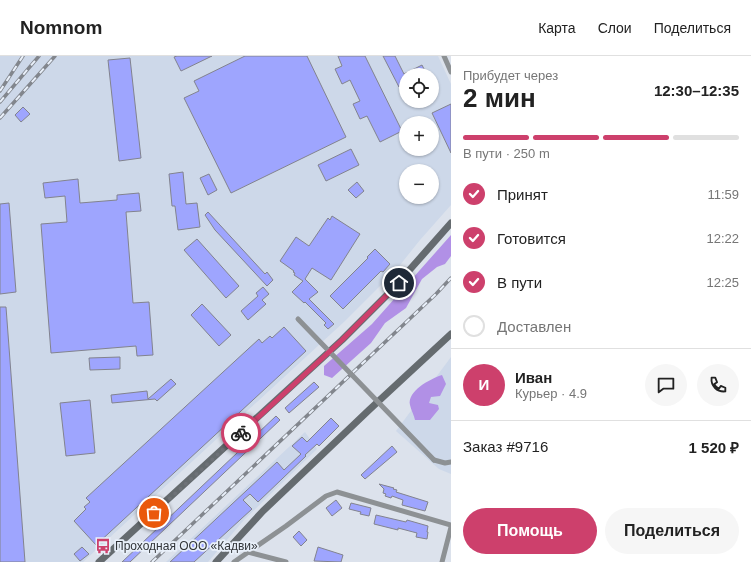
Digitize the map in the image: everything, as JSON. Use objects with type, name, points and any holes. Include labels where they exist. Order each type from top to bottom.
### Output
[{"type":"main road","points":[[99,562],[342,340],[390,292],[451,223]]},
{"type":"main road","points":[[216,562],[263,511],[451,334]]},
{"type":"street","points":[[444,56],[451,72]]},
{"type":"street","points":[[298,319],[434,460],[445,463],[451,462]]},
{"type":"street","points":[[234,562],[326,496],[337,492],[451,526],[442,562]]},
{"type":"street","points":[[248,552],[286,562]]},
{"type":"shaded area","points":[[0,56],[438,56],[451,84],[451,205],[396,270],[345,321],[83,562],[0,562]]},
{"type":"shaded area","points":[[451,235],[451,256],[445,264],[437,267],[422,279],[406,308],[385,323],[371,343],[332,378],[324,375],[324,366],[372,324]]},
{"type":"shaded area","points":[[451,357],[451,474],[439,469],[396,431]]},
{"type":"shaded area","points":[[442,375],[446,384],[440,396],[431,397],[429,403],[438,405],[439,409],[430,420],[415,420],[410,405],[412,395],[420,386]]},
{"type":"shaded area","points":[[305,432],[317,449],[244,520],[208,562],[166,562]]},
{"type":"building","points":[[212,56],[181,71],[174,57]]},
{"type":"building","points":[[245,56],[307,56],[346,137],[231,193],[184,98],[199,91],[194,81]]},
{"type":"building","points":[[338,56],[365,56],[399,125],[399,132],[380,142],[367,116],[360,119],[353,104],[360,101],[350,80],[342,84],[335,69],[342,66]]},
{"type":"building","points":[[383,56],[395,56],[401,68],[399,68],[399,87]]},
{"type":"building","points":[[130,58],[141,158],[119,161],[108,60]]},
{"type":"building","points":[[422,65],[424,68],[416,68]]},
{"type":"building","points":[[451,104],[451,153],[439,128],[439,116],[433,116],[432,113]]},
{"type":"building","points":[[23,107],[30,114],[21,122],[15,115]]},
{"type":"building","points":[[351,149],[359,165],[326,181],[318,165]]},
{"type":"building","points":[[183,172],[186,204],[197,203],[200,227],[178,230],[175,206],[172,206],[169,174]]},
{"type":"building","points":[[209,174],[217,190],[208,195],[200,178]]},
{"type":"building","points":[[78,179],[80,203],[117,200],[117,195],[139,193],[141,211],[126,212],[133,303],[149,302],[153,355],[137,356],[136,346],[51,353],[41,224],[67,222],[65,196],[45,198],[43,183]]},
{"type":"building","points":[[357,182],[364,191],[356,198],[348,190]]},
{"type":"building","points":[[9,203],[16,292],[0,294],[0,204]]},
{"type":"building","points":[[208,212],[265,274],[267,272],[273,280],[267,286],[215,230],[205,215]]},
{"type":"building","points":[[332,216],[360,234],[331,280],[312,268],[305,279],[318,292],[309,299],[334,324],[328,329],[324,325],[326,323],[305,302],[304,303],[292,292],[303,281],[294,275],[294,271],[280,261],[296,237],[309,246],[328,218],[330,220]]},
{"type":"building","points":[[197,239],[239,286],[226,298],[184,250]]},
{"type":"building","points":[[375,249],[390,264],[343,309],[330,296]]},
{"type":"building","points":[[263,287],[269,294],[262,300],[266,304],[248,320],[241,311],[258,296],[256,293]]},
{"type":"building","points":[[202,304],[231,335],[219,346],[191,315]]},
{"type":"building","points":[[0,307],[6,307],[25,562],[0,562]]},
{"type":"building","points":[[284,327],[306,351],[96,545],[74,521],[86,509],[84,507],[90,502],[86,498],[259,339],[262,343],[270,336],[272,338]]},
{"type":"building","points":[[120,357],[120,369],[90,370],[89,358]]},
{"type":"building","points":[[171,379],[176,384],[157,401],[155,399],[112,403],[111,395],[147,391],[148,399]]},
{"type":"building","points":[[314,382],[319,387],[289,413],[285,408]]},
{"type":"building","points":[[90,400],[95,453],[66,456],[60,403]]},
{"type":"building","points":[[276,416],[280,420],[130,562],[122,562]]},
{"type":"building","points":[[331,418],[339,426],[319,446],[317,444],[305,455],[306,456],[258,502],[250,494],[243,500],[252,509],[194,562],[170,562],[277,462],[284,470],[301,454],[292,446],[302,437],[307,442]]},
{"type":"building","points":[[392,446],[397,452],[365,479],[361,475]]},
{"type":"building","points":[[379,484],[394,488],[393,489],[397,490],[396,492],[428,502],[425,511],[402,505],[403,500],[392,496],[391,498],[385,496],[386,494],[383,493],[384,489]]},
{"type":"building","points":[[336,500],[342,508],[332,516],[326,508]]},
{"type":"building","points":[[351,503],[371,508],[369,516],[349,509]]},
{"type":"building","points":[[376,515],[406,522],[407,520],[428,526],[427,539],[416,537],[417,533],[374,524]]},
{"type":"building","points":[[299,531],[307,540],[301,546],[293,537]]},
{"type":"building","points":[[82,547],[89,554],[80,561],[74,554]]},
{"type":"building","points":[[318,547],[343,555],[341,562],[314,561]]},
{"type":"railway","points":[[0,91],[23,56]]},
{"type":"railway","points":[[0,102],[39,56]]},
{"type":"railway","points":[[0,118],[55,56]]},
{"type":"railway","points":[[152,562],[436,294],[451,278]]},
{"type":"way so far","points":[[154,513],[241,433]]},
{"type":"place","name":"Проходная ООО «Кадви»","points":[[103,546]]},
{"type":"route","points":[[241,433],[342,340],[399,283]]}]
